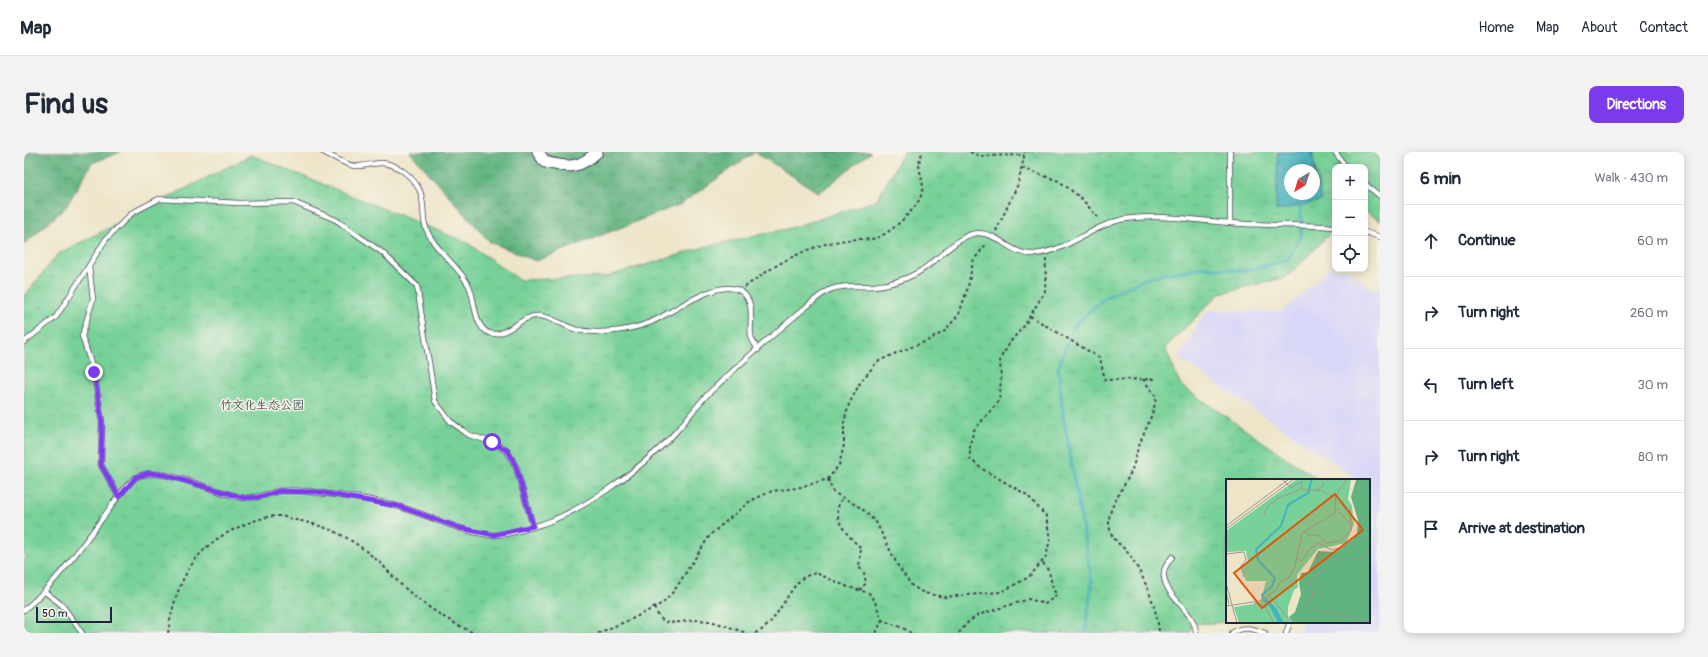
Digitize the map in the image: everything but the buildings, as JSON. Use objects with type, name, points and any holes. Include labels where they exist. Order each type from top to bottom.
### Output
[{"type":"street","points":[[538,152],[546,162],[574,166],[586,163],[597,152]]},
{"type":"lane","points":[[323,152],[353,166],[381,163],[396,167],[412,178],[420,190],[425,226],[430,236],[462,274],[470,288],[478,321],[484,330],[494,334],[502,332],[525,319],[539,316],[576,329],[602,332],[616,330],[650,322],[716,289],[731,288],[745,295],[750,306],[751,338],[758,350]]},
{"type":"lane","points":[[1230,152],[1230,223]]},
{"type":"lane","points":[[1335,152],[1344,164]]},
{"type":"lane","points":[[1368,186],[1380,196]]},
{"type":"lane","points":[[24,342],[56,317],[106,239],[132,214],[159,199],[240,203],[293,202],[336,220],[383,253],[417,286],[435,401],[450,421],[468,435],[492,442],[508,451],[516,467],[533,526]]},
{"type":"lane","points":[[24,610],[45,592],[136,477],[149,473],[165,475],[244,498],[259,497],[280,491],[318,492],[398,506],[460,528],[494,535],[548,522],[570,512],[599,495],[664,445],[689,419],[706,396],[826,291],[842,287],[874,286],[894,282],[914,275],[932,264],[957,242],[971,234],[981,233],[993,236],[1011,249],[1030,255],[1055,250],[1104,225],[1120,220],[1168,216],[1230,223],[1332,226]]},
{"type":"lane","points":[[1368,233],[1380,237]]},
{"type":"lane","points":[[89,266],[93,299],[82,336],[94,372],[102,422],[101,465],[119,497]]},
{"type":"lane","points":[[1172,557],[1164,570],[1166,585],[1196,628],[1196,633]]},
{"type":"lane","points":[[45,592],[62,605],[82,633]]},
{"type":"lane","points":[[1286,633],[1290,623]]},
{"type":"lane","points":[[1232,633],[1236,630],[1251,627],[1265,633]]},
{"type":"path","points":[[739,292],[793,256],[842,240],[876,238],[893,228],[920,198],[924,182],[918,168],[920,157],[923,152]]},
{"type":"path","points":[[598,633],[632,619],[663,603],[674,591],[710,535],[750,501],[772,491],[797,488],[828,479],[838,466],[844,445],[844,422],[849,404],[860,384],[877,362],[927,341],[945,331],[959,314],[968,287],[973,261],[993,236],[1018,184],[1025,153],[980,156],[970,152]]},
{"type":"path","points":[[1022,168],[1059,181],[1081,198],[1104,225]]},
{"type":"path","points":[[828,479],[833,492],[842,499],[861,508],[876,522],[898,566],[912,586],[924,593],[944,597],[1001,592],[1029,577],[1046,557],[1050,538],[1046,516],[1027,495],[982,469],[970,459],[970,444],[974,430],[999,401],[1001,380],[1000,359],[1030,316],[1045,291],[1047,252]]},
{"type":"path","points":[[1030,316],[1100,358],[1105,380],[1154,378]]},
{"type":"path","points":[[1143,379],[1156,397],[1154,409],[1138,446],[1132,470],[1117,496],[1108,520],[1112,538],[1130,556],[1150,596],[1159,622],[1159,633]]},
{"type":"path","points":[[842,499],[837,506],[836,514],[841,524],[861,548],[859,568],[864,573],[866,583],[860,590]]},
{"type":"path","points":[[168,633],[177,590],[187,571],[201,553],[220,536],[242,525],[278,516],[314,523],[345,535],[379,562],[404,588],[421,602],[474,633]]},
{"type":"path","points":[[959,633],[966,624],[978,615],[1029,599],[1045,604],[1057,595],[1053,590],[1050,570],[1042,562]]},
{"type":"path","points":[[755,633],[761,631],[794,588],[805,577],[816,573],[869,593],[875,602],[882,620],[876,633]]},
{"type":"path","points":[[654,608],[659,618],[665,622],[696,620],[717,622],[747,633]]},
{"type":"path","points":[[882,620],[904,628],[911,633]]},
{"type":"shaded area","points":[[1332,266],[1332,272],[1350,272],[1374,290],[1380,287],[1380,633],[1298,633],[1302,623],[1370,623],[1370,479],[1358,479],[1178,358],[1207,310],[1283,311]]},
{"type":"green space","points":[[24,152],[121,152],[92,163],[66,207],[24,244]]},
{"type":"green space","points":[[410,152],[755,152],[681,204],[536,261],[490,242]]},
{"type":"green space","points":[[755,152],[871,152],[819,193]]},
{"type":"green space","name":"竹文化生态公园","points":[[904,152],[1380,152],[1380,220],[1368,213],[1368,164],[1332,164],[1332,231],[1287,277],[1220,293],[1165,348],[1181,386],[1318,479],[1226,479],[1226,622],[1194,624],[1189,633],[24,633],[24,297],[58,254],[251,155],[466,242],[520,280],[606,277],[708,246],[787,229],[876,201]]},
{"type":"water","points":[[1278,152],[1312,152],[1314,164],[1284,164],[1284,200],[1320,200],[1320,196],[1321,201],[1276,211]]},
{"type":"waterway","points":[[1085,633],[1092,582],[1064,421],[1058,369],[1073,327],[1104,298],[1149,277],[1204,267],[1245,271],[1287,260],[1301,236],[1301,200]]},
{"type":"route","points":[[94,372],[102,422],[101,465],[119,497],[136,477],[149,473],[165,475],[244,498],[259,497],[280,491],[318,492],[398,506],[460,528],[494,535],[533,526],[516,467],[508,451],[492,442]]}]
